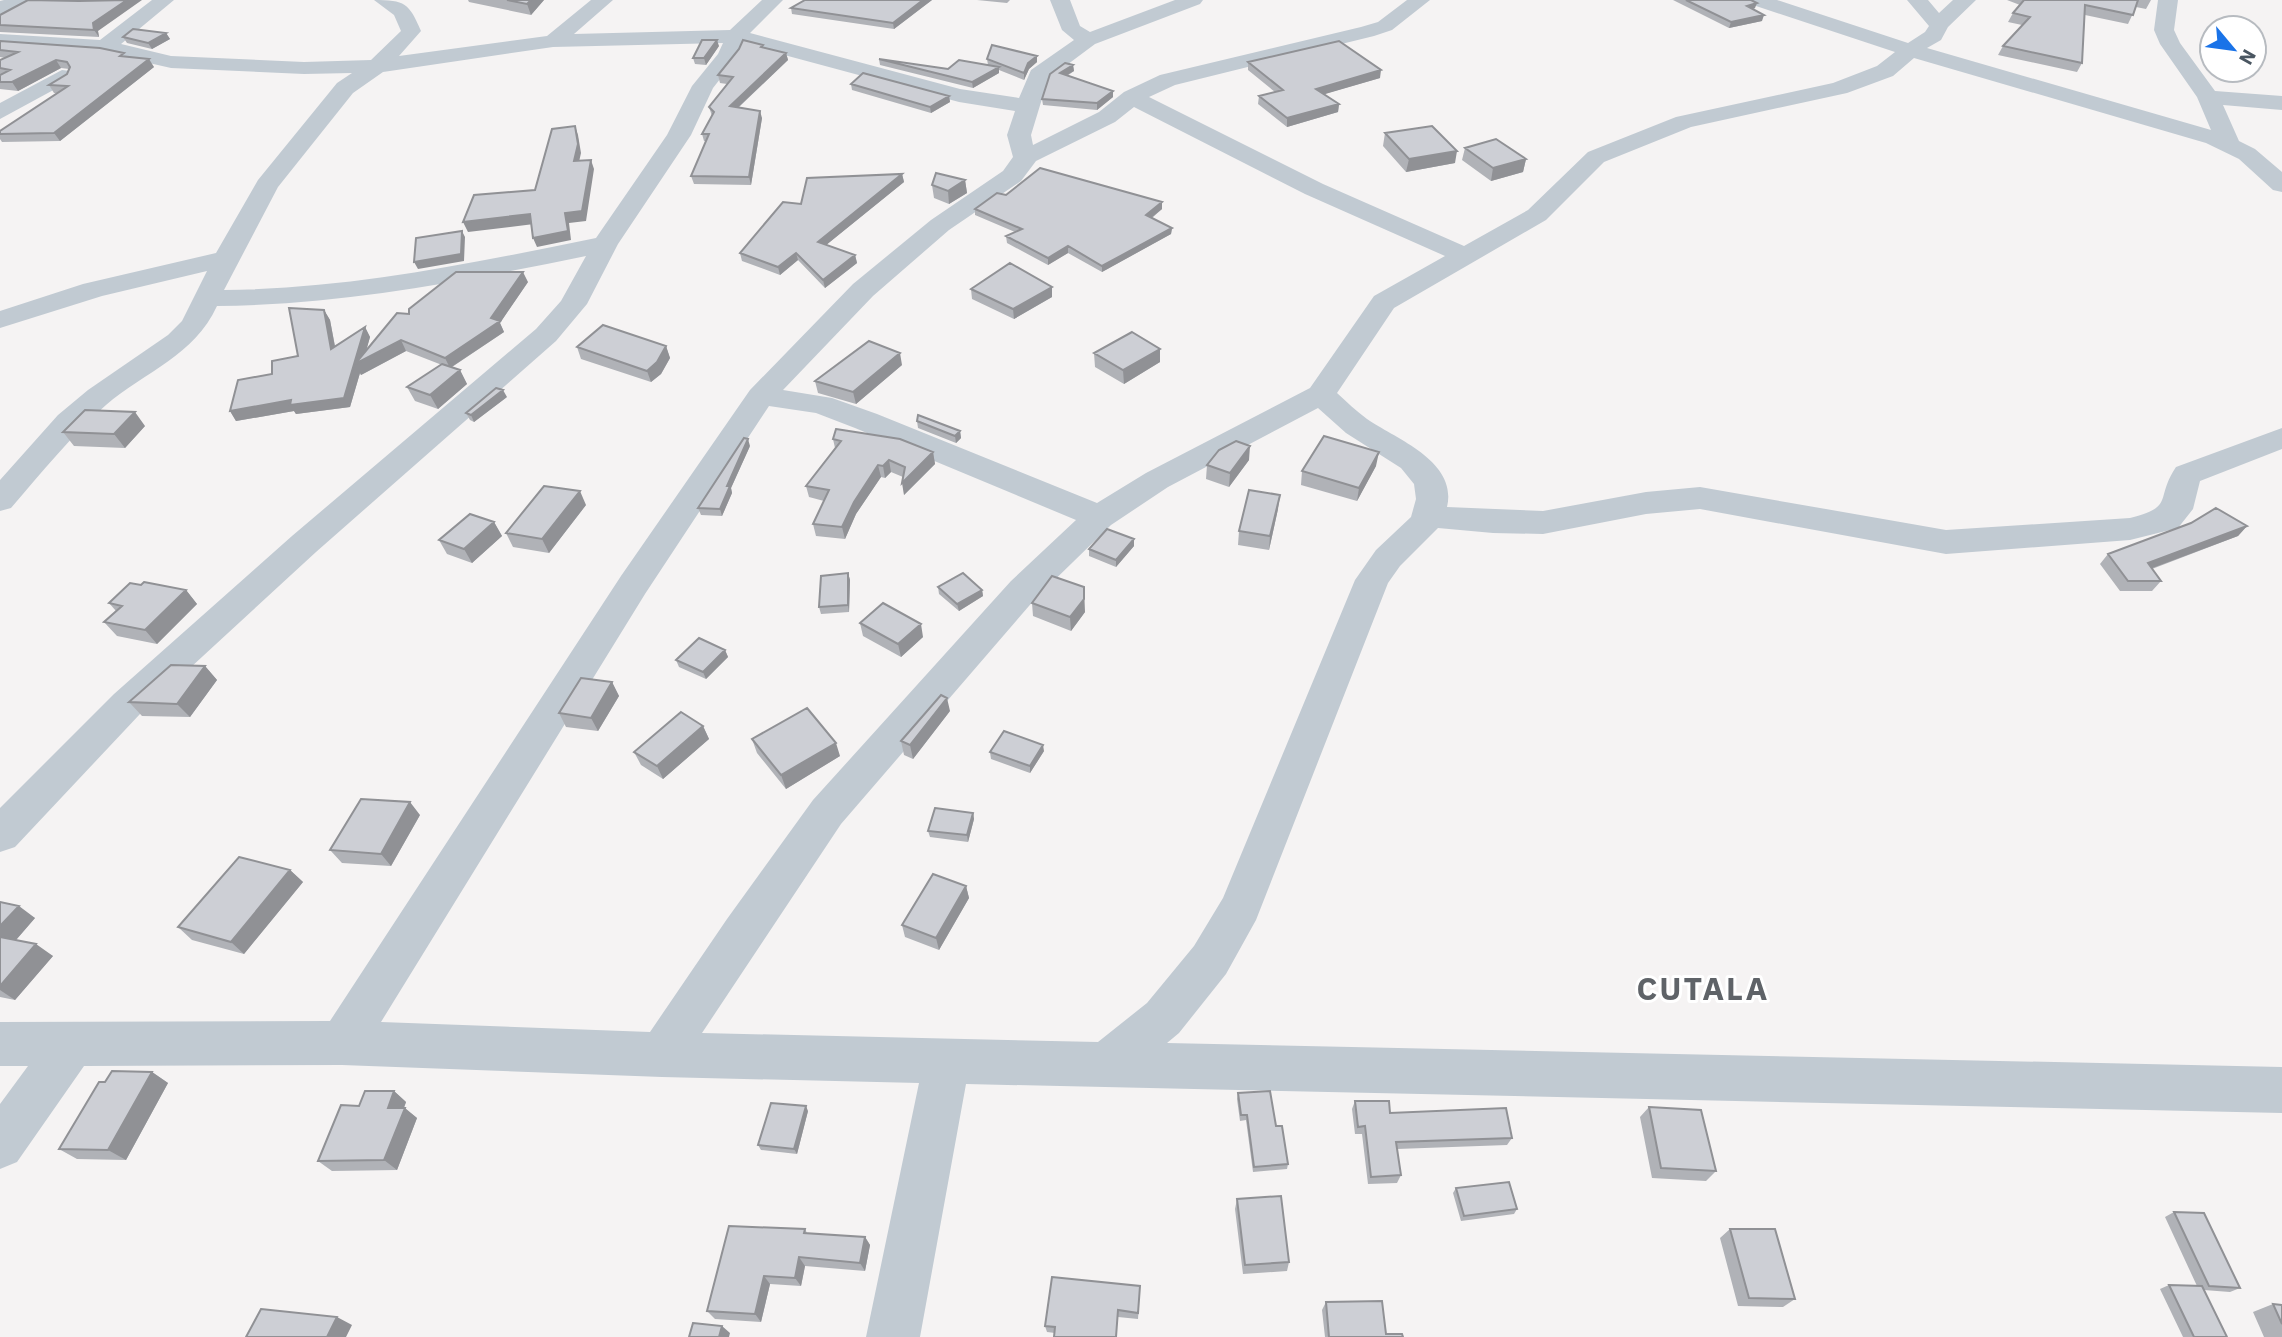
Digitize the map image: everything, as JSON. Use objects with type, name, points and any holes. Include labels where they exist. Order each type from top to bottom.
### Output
[{"type":"street","points":[[0,8],[23,0]]},
{"type":"street","points":[[105,47],[164,0]]},
{"type":"street","points":[[0,500],[69,422],[99,396],[178,341],[194,325],[226,258],[276,174],[345,88],[377,66],[411,31],[403,12],[384,0]]},
{"type":"street","points":[[553,41],[603,0]]},
{"type":"street","points":[[0,835],[127,704],[304,544],[545,335],[573,304],[604,244],[679,135],[702,86],[728,55],[736,37],[773,0]]},
{"type":"street","points":[[1060,0],[1072,30],[1088,40]]},
{"type":"street","points":[[342,1043],[633,584],[761,396],[863,289],[940,225],[1012,176],[1022,166],[1025,157],[1019,135],[1039,75],[1088,40],[1193,0]]},
{"type":"street","points":[[1025,157],[1107,117],[1132,97],[1168,80],[1367,32],[1385,26],[1420,0]]},
{"type":"street","points":[[1757,0],[1910,50],[2228,143],[2247,154],[2282,185]]},
{"type":"street","points":[[1917,0],[1939,25]]},
{"type":"street","points":[[662,1055],[742,933],[827,812],[1023,590],[1099,517],[1157,480],[1321,394],[1335,378],[1366,322],[1384,302],[1464,254],[1537,215],[1596,157],[1684,122],[1849,85],[1885,71],[1910,50],[1934,36],[1939,25],[1953,9],[1966,0]]},
{"type":"street","points":[[2168,0],[2164,30],[2182,65],[2208,97],[2228,143]]},
{"type":"street","points":[[0,40],[105,47],[171,62],[304,68],[377,66],[553,41],[736,37],[959,95],[1027,106]]},
{"type":"street","points":[[0,112],[62,76]]},
{"type":"street","points":[[1132,97],[1314,188],[1464,254]]},
{"type":"street","points":[[2208,97],[2282,103]]},
{"type":"street","points":[[208,298],[262,299],[337,294],[489,268],[604,244]]},
{"type":"street","points":[[0,320],[93,290],[226,258]]},
{"type":"street","points":[[1105,1065],[1163,1018],[1210,960],[1241,907],[1372,580],[1389,557],[1416,536],[1428,516],[1433,495],[1429,478],[1414,461],[1355,425],[1321,394]]},
{"type":"street","points":[[761,396],[821,405],[866,421],[1099,517]]},
{"type":"street","points":[[1428,516],[1477,521],[1554,521],[1672,498],[1700,498],[1945,542],[2130,529],[2166,520],[2177,509],[2187,474],[2282,438]]},
{"type":"street","points":[[0,1044],[342,1043],[662,1055],[2282,1090]]},
{"type":"street","points":[[0,1145],[72,1044]]},
{"type":"street","points":[[893,1337],[947,1061]]},
{"type":"building","points":[[28,0],[127,0],[93,23],[94,30],[0,25],[0,15]]},
{"type":"building","points":[[507,0],[531,0],[527,4]]},
{"type":"building","points":[[805,0],[923,0],[893,23],[791,8]]},
{"type":"building","points":[[1686,0],[1751,0],[1757,3],[1747,6],[1764,15],[1731,22]]},
{"type":"building","points":[[2024,0],[2138,0],[2133,15],[2085,5],[2082,63],[2003,46],[2030,17],[2013,13]]},
{"type":"building","points":[[133,29],[166,33],[148,43],[123,37]]},
{"type":"building","points":[[702,40],[717,40],[704,58],[693,58]]},
{"type":"building","points":[[743,40],[786,53],[730,106],[760,111],[749,177],[691,176],[709,134],[702,134],[714,112],[709,107],[733,77],[718,75]]},
{"type":"building","points":[[0,41],[100,48],[124,53],[120,56],[149,59],[54,133],[0,134],[0,131],[68,86],[49,85],[67,74],[70,67],[67,62],[56,60],[12,82],[0,82],[0,75],[10,70],[0,68],[0,60],[18,52],[0,50]]},
{"type":"building","points":[[1339,41],[1381,70],[1316,89],[1339,104],[1287,118],[1259,96],[1283,90],[1248,62]]},
{"type":"building","points":[[992,45],[1037,56],[1028,63],[1024,73],[987,59]]},
{"type":"building","points":[[879,59],[948,69],[959,60],[999,67],[972,82]]},
{"type":"building","points":[[1065,63],[1073,65],[1060,73],[1113,91],[1097,103],[1042,99],[1050,74]]},
{"type":"building","points":[[863,73],[949,96],[930,107],[851,84]]},
{"type":"building","points":[[575,126],[578,144],[574,161],[591,160],[582,211],[565,213],[568,231],[533,238],[530,214],[463,222],[474,195],[535,190],[552,129]]},
{"type":"building","points":[[1432,126],[1457,151],[1409,159],[1385,133]]},
{"type":"building","points":[[1496,139],[1526,159],[1493,168],[1465,148]]},
{"type":"building","points":[[1040,168],[1162,202],[1146,215],[1172,228],[1102,266],[1068,246],[1048,258],[1006,236],[1022,229],[975,209],[997,193],[1006,195]]},
{"type":"building","points":[[936,173],[965,180],[948,191],[932,185]]},
{"type":"building","points":[[902,174],[818,242],[855,255],[823,280],[796,253],[778,267],[740,253],[783,202],[801,204],[807,178]]},
{"type":"building","points":[[462,231],[461,254],[414,262],[416,238]]},
{"type":"building","points":[[1010,263],[1052,287],[1013,309],[971,289]]},
{"type":"building","points":[[456,272],[523,272],[491,318],[500,321],[445,358],[401,340],[355,364],[397,313],[409,314],[409,309]]},
{"type":"building","points":[[289,308],[324,310],[331,349],[365,327],[344,398],[290,405],[291,400],[230,411],[238,380],[272,374],[272,361],[298,356]]},
{"type":"building","points":[[603,325],[666,346],[657,362],[647,371],[577,347]]},
{"type":"building","points":[[1132,332],[1160,349],[1123,370],[1094,353]]},
{"type":"building","points":[[869,341],[900,353],[853,392],[815,381]]},
{"type":"building","points":[[442,364],[460,370],[430,395],[407,387]]},
{"type":"building","points":[[496,388],[503,390],[471,415],[466,413]]},
{"type":"building","points":[[85,410],[135,412],[114,434],[63,432]]},
{"type":"building","points":[[918,415],[960,431],[955,436],[917,421]]},
{"type":"building","points":[[836,429],[900,439],[933,452],[902,483],[905,467],[889,460],[883,466],[878,465],[854,502],[842,527],[813,524],[829,490],[806,486],[841,441],[833,439]]},
{"type":"building","points":[[1324,436],[1379,452],[1359,488],[1302,471]]},
{"type":"building","points":[[744,438],[748,439],[720,509],[698,508]]},
{"type":"building","points":[[1236,441],[1250,446],[1230,473],[1207,465],[1219,450]]},
{"type":"building","points":[[544,486],[580,491],[542,539],[506,533]]},
{"type":"building","points":[[1249,490],[1280,495],[1270,536],[1239,531]]},
{"type":"building","points":[[2216,508],[2247,526],[2148,563],[2161,581],[2128,581],[2108,554],[2191,523]]},
{"type":"building","points":[[470,514],[494,522],[464,549],[439,540]]},
{"type":"building","points":[[1107,529],[1134,539],[1116,560],[1089,549]]},
{"type":"building","points":[[848,573],[848,605],[819,607],[821,576]]},
{"type":"building","points":[[963,573],[982,590],[957,604],[938,587]]},
{"type":"building","points":[[1052,576],[1084,587],[1084,599],[1070,617],[1032,603]]},
{"type":"building","points":[[144,582],[186,590],[145,630],[104,622],[122,606],[109,603],[130,583],[141,585]]},
{"type":"building","points":[[883,603],[921,624],[898,644],[860,623]]},
{"type":"building","points":[[699,638],[725,650],[703,672],[676,660]]},
{"type":"building","points":[[171,665],[205,666],[177,704],[129,702]]},
{"type":"building","points":[[581,678],[612,682],[591,718],[559,713]]},
{"type":"building","points":[[941,695],[947,698],[910,745],[901,741]]},
{"type":"building","points":[[807,708],[836,743],[781,775],[752,739]]},
{"type":"building","points":[[681,712],[703,726],[657,766],[634,752]]},
{"type":"building","points":[[1004,731],[1043,745],[1030,766],[990,752]]},
{"type":"building","points":[[361,799],[410,802],[381,854],[330,850]]},
{"type":"building","points":[[935,808],[973,813],[967,835],[928,831]]},
{"type":"building","points":[[239,857],[290,870],[231,942],[178,927]]},
{"type":"building","points":[[933,874],[966,886],[936,938],[902,925]]},
{"type":"building","points":[[0,902],[19,906],[0,926]]},
{"type":"building","points":[[0,937],[36,944],[0,986]]},
{"type":"building","points":[[112,1071],[152,1072],[108,1150],[59,1149],[99,1082],[105,1082]]},
{"type":"building","points":[[365,1091],[394,1091],[388,1108],[405,1108],[384,1160],[318,1161],[341,1105],[359,1106]]},
{"type":"building","points":[[1270,1091],[1276,1126],[1282,1126],[1288,1164],[1254,1167],[1247,1115],[1241,1115],[1238,1093]]},
{"type":"building","points":[[1355,1101],[1389,1101],[1390,1113],[1506,1108],[1512,1138],[1396,1142],[1401,1175],[1371,1177],[1365,1126],[1358,1127]]},
{"type":"building","points":[[771,1103],[806,1106],[794,1149],[758,1145]]},
{"type":"building","points":[[1649,1107],[1701,1110],[1716,1171],[1661,1168]]},
{"type":"building","points":[[1509,1182],[1517,1209],[1464,1216],[1456,1188]]},
{"type":"building","points":[[1281,1196],[1289,1262],[1245,1265],[1237,1199]]},
{"type":"building","points":[[2174,1212],[2204,1213],[2240,1288],[2209,1286]]},
{"type":"building","points":[[729,1226],[805,1229],[804,1233],[865,1237],[860,1263],[799,1257],[795,1278],[764,1276],[755,1314],[707,1311]]},
{"type":"building","points":[[1730,1229],[1775,1229],[1795,1299],[1749,1298]]},
{"type":"building","points":[[1052,1277],[1140,1286],[1138,1313],[1118,1310],[1116,1337],[1054,1337],[1055,1327],[1045,1326]]},
{"type":"building","points":[[2169,1285],[2202,1286],[2227,1337],[2194,1337]]},
{"type":"building","points":[[1382,1301],[1386,1334],[1402,1334],[1403,1337],[1329,1337],[1326,1302]]},
{"type":"building","points":[[2273,1304],[2282,1305],[2282,1324]]},
{"type":"building","points":[[261,1309],[337,1317],[327,1337],[246,1337]]},
{"type":"building","points":[[693,1323],[722,1326],[719,1337],[689,1337]]},
{"type":"district","name":"CUTALA","points":[[1703,988]]}]
